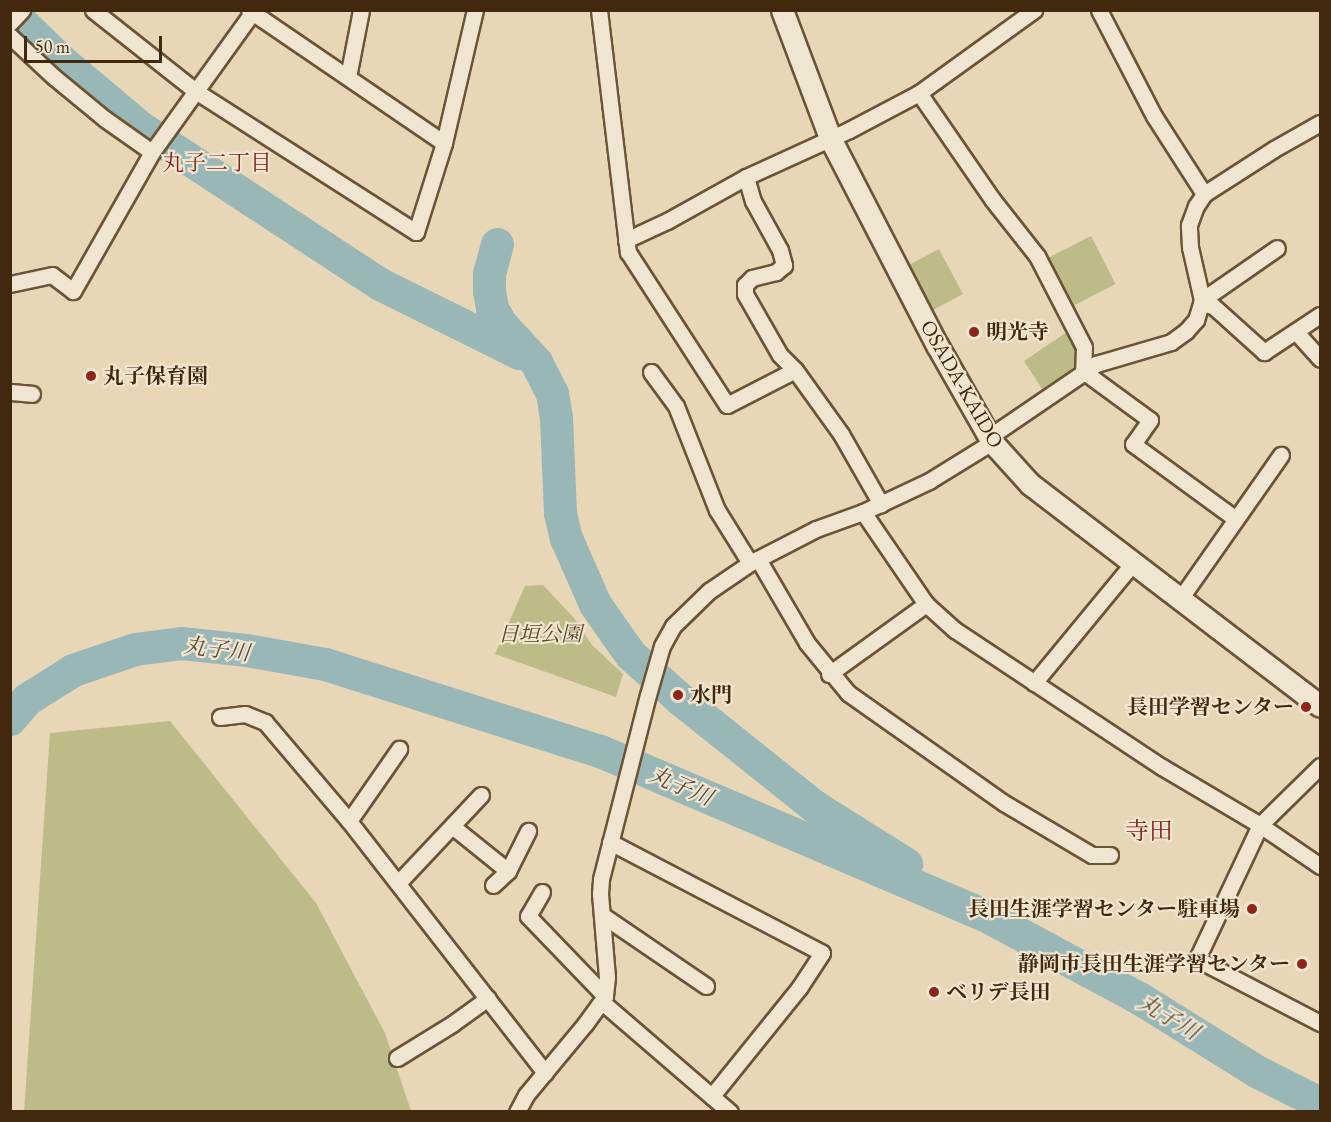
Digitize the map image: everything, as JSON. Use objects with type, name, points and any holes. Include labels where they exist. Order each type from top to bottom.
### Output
[{"type":"main road","name":"OSADA-KAIDO","points":[[782,10],[830,138],[937,345],[991,439],[1030,484],[1320,706]]},
{"type":"street","points":[[10,23],[22,10]]},
{"type":"street","points":[[93,10],[197,92],[416,232],[444,142],[475,10]]},
{"type":"street","points":[[348,77],[361,10]]},
{"type":"street","points":[[599,10],[628,252],[727,405],[795,370]]},
{"type":"street","points":[[626,240],[667,221],[746,177],[919,93],[1034,10]]},
{"type":"street","points":[[1099,10],[1154,116],[1204,194]]},
{"type":"street","points":[[10,284],[52,274],[73,291],[152,152],[197,92],[250,12],[444,142]]},
{"type":"street","points":[[10,36],[79,98],[152,152]]},
{"type":"street","points":[[919,93],[1005,217],[1036,256],[1084,347],[1083,371]]},
{"type":"street","points":[[517,1112],[603,999],[607,977],[600,894],[610,842],[658,659],[666,637],[680,618],[709,591],[754,561],[816,529],[863,512],[929,481],[991,439],[1083,371],[1096,364],[1171,342],[1186,331],[1196,320],[1202,302],[1190,247],[1189,225],[1196,206],[1204,194],[1274,149],[1320,123]]},
{"type":"street","points":[[746,177],[753,201],[780,250],[784,265],[776,272],[752,278],[745,285],[745,294],[780,355],[795,370],[841,434],[881,504]]},
{"type":"street","points":[[1202,302],[1277,248]]},
{"type":"street","points":[[1202,302],[1213,306],[1264,352],[1320,315]]},
{"type":"street","points":[[1296,332],[1320,359]]},
{"type":"street","points":[[1083,371],[1150,420],[1133,444],[1236,519]]},
{"type":"street","points":[[651,372],[676,406],[717,510],[829,674],[865,707],[1004,803],[1092,855],[1110,855]]},
{"type":"street","points":[[10,392],[32,394]]},
{"type":"street","points":[[1180,599],[1281,455]]},
{"type":"street","points":[[863,512],[926,604],[955,630],[1162,767],[1260,825],[1320,866]]},
{"type":"street","points":[[1034,683],[1132,564]]},
{"type":"street","points":[[829,674],[926,604]]},
{"type":"street","points":[[220,717],[245,714],[265,722],[349,821],[489,998],[545,1073]]},
{"type":"street","points":[[349,821],[399,749]]},
{"type":"street","points":[[1320,766],[1260,825],[1197,959],[1320,1023]]},
{"type":"street","points":[[398,883],[480,795]]},
{"type":"street","points":[[452,826],[508,872]]},
{"type":"street","points":[[493,885],[508,872],[528,831]]},
{"type":"street","points":[[610,842],[822,953],[800,988],[712,1096]]},
{"type":"street","points":[[542,892],[528,916],[603,999],[730,1112]]},
{"type":"street","points":[[602,915],[706,986]]},
{"type":"street","points":[[397,1058],[489,998]]},
{"type":"green space","points":[[1091,236],[1116,284],[1067,309],[1043,261]]},
{"type":"green space","points":[[939,249],[963,294],[933,310],[909,265]]},
{"type":"green space","points":[[1070,330],[1078,345],[1079,364],[1042,389],[1024,361]]},
{"type":"green space","name":"日垣公園","points":[[543,585],[574,618],[592,645],[623,674],[616,697],[495,654],[525,586]]},
{"type":"green space","points":[[170,721],[316,903],[385,1033],[411,1111],[24,1112],[50,733]]},
{"type":"waterway","points":[[10,11],[58,58],[140,127],[380,284],[519,353]]},
{"type":"waterway","points":[[497,244],[489,273],[492,308],[501,324],[536,362],[552,393],[556,417],[560,513],[566,538],[595,604],[631,655],[680,699],[814,806],[906,864]]},
{"type":"waterway","name":"丸子川","points":[[10,719],[27,699],[73,670],[135,649],[181,643],[246,650],[325,664],[600,751],[983,914],[1139,998],[1258,1072],[1320,1103]]},
{"type":"place","name":"明光寺","points":[[974,332]]},
{"type":"place","name":"丸子保育園","points":[[91,376]]},
{"type":"place","name":"水門","points":[[678,695]]},
{"type":"place","name":"長田学習センター","points":[[1306,707]]},
{"type":"place","name":"長田生涯学習センター駐車場","points":[[1252,909]]},
{"type":"place","name":"静岡市長田生涯学習センター","points":[[1302,964]]},
{"type":"place","name":"ベリデ長田","points":[[934,992]]},
{"type":"district","name":"丸子二丁目","points":[[217,163]]},
{"type":"district","name":"寺田","points":[[1149,831]]}]
